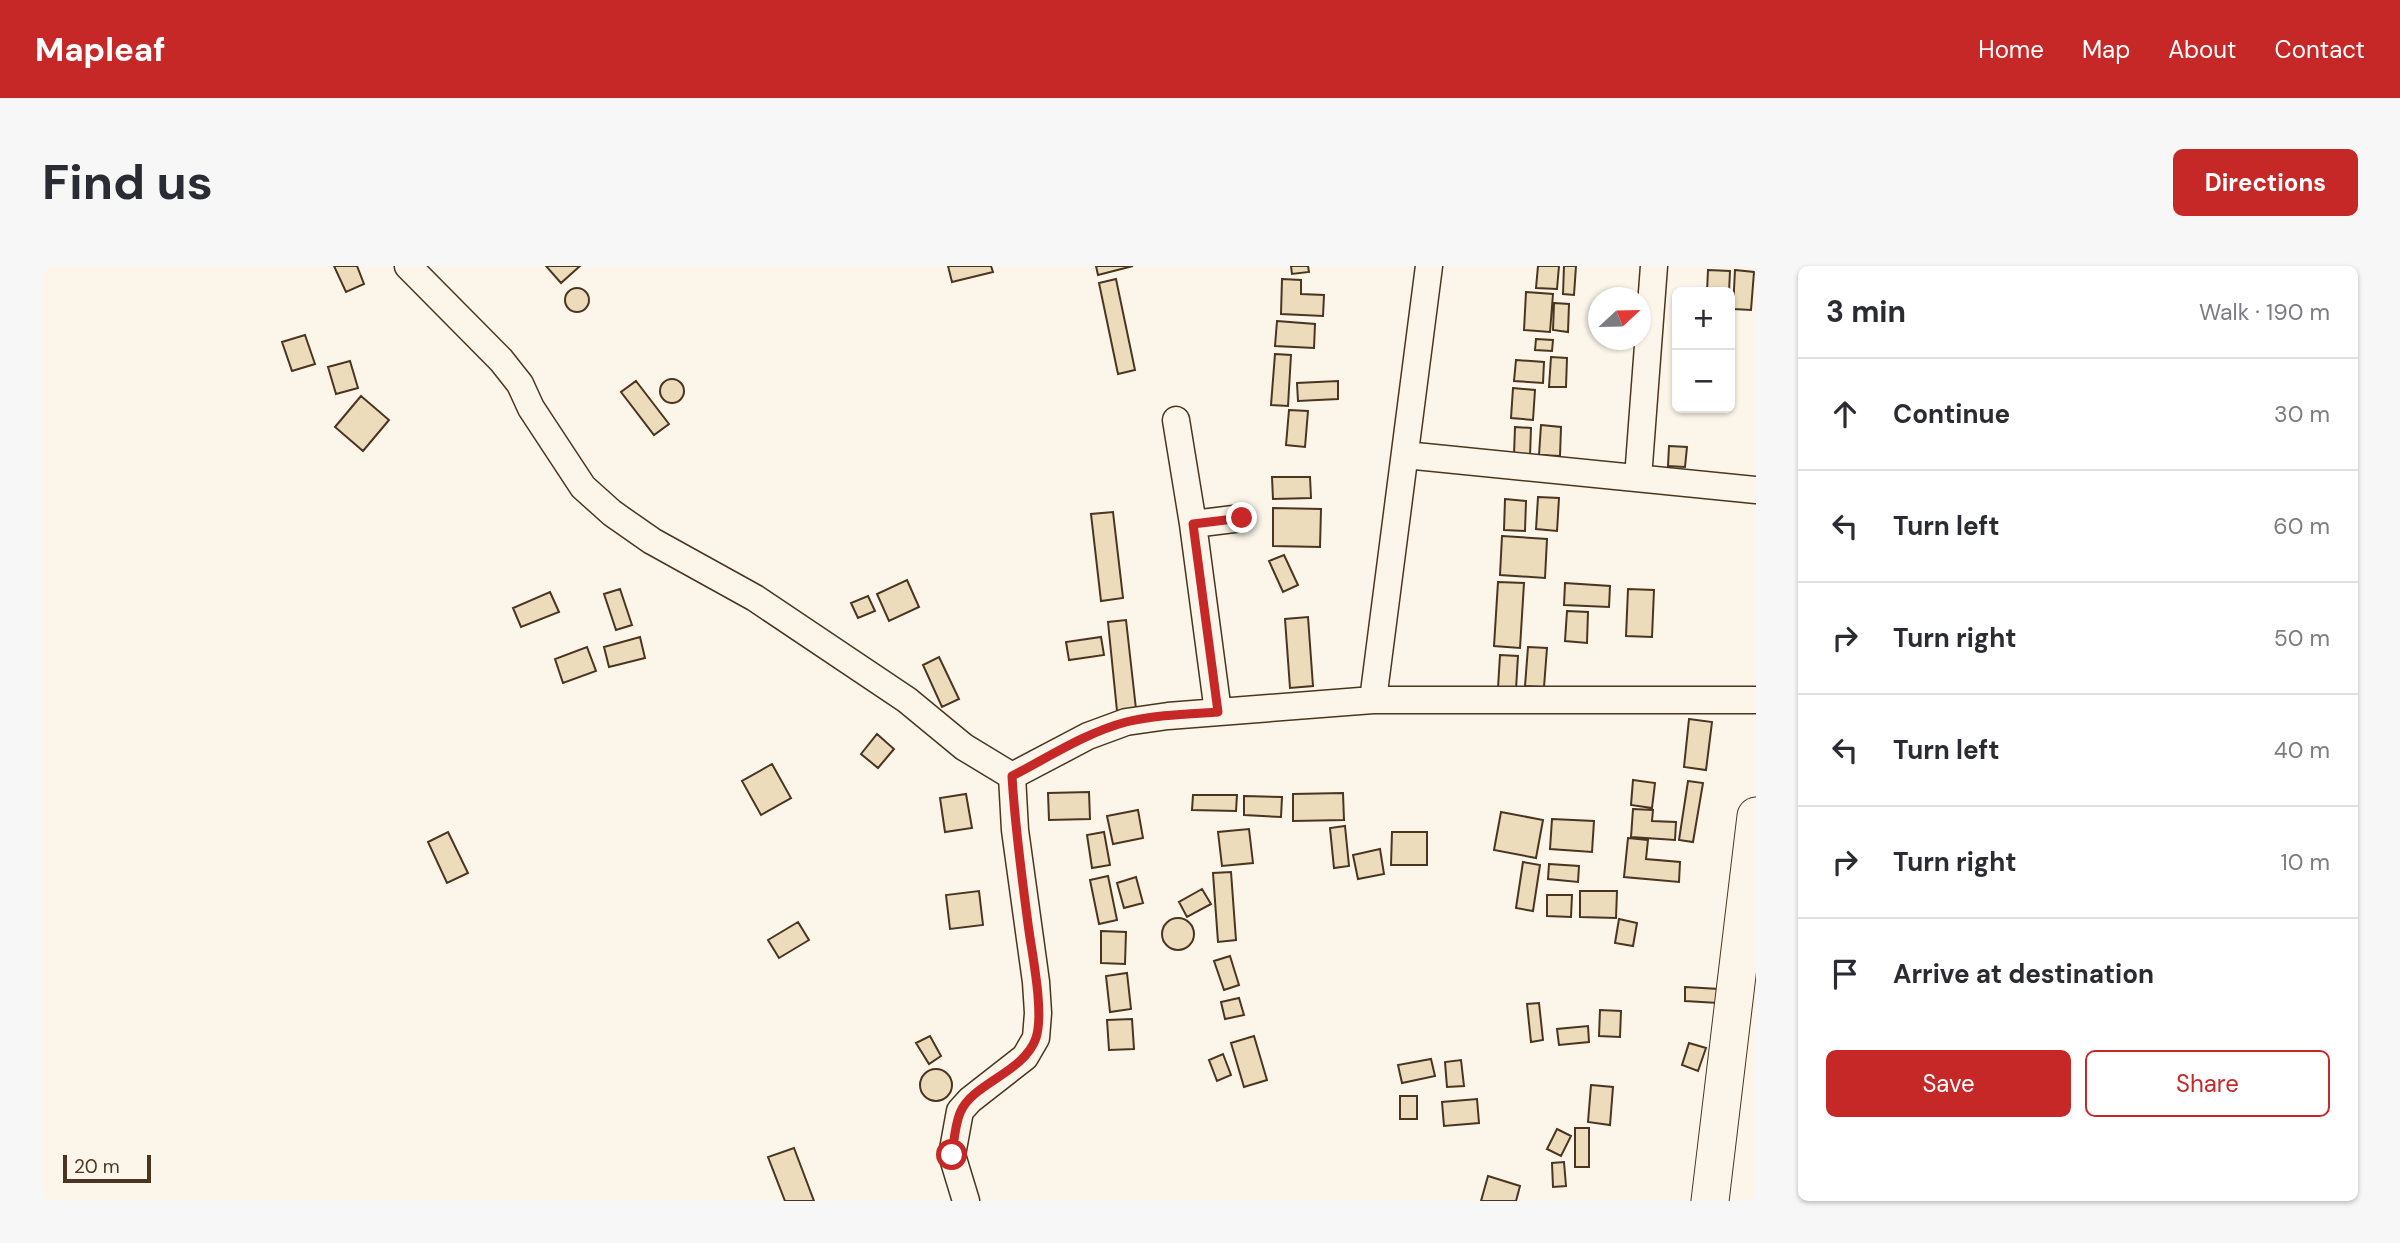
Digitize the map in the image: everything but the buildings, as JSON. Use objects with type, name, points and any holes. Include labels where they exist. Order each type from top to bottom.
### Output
[{"type":"street","points":[[408,266],[501,360],[520,384],[531,408],[583,488],[612,513],[652,541],[755,598],[907,700],[964,747],[1012,776]]},
{"type":"street","points":[[1373,700],[1429,266]]},
{"type":"street","points":[[1638,478],[1654,266]]},
{"type":"street","points":[[1176,420],[1218,712]]},
{"type":"street","points":[[1405,454],[1756,490]]},
{"type":"street","points":[[1193,524],[1242,518]]},
{"type":"street","points":[[1012,776],[1088,736],[1126,722],[1168,716],[1373,700],[1756,700]]},
{"type":"street","points":[[966,1201],[952,1155],[960,1111],[970,1100],[1025,1058],[1036,1038],[1036,982],[1015,830],[1012,776]]},
{"type":"street","points":[[1710,1201],[1756,816]]},
{"type":"route","points":[[952,1155],[960,1111],[970,1100],[1025,1058],[1036,1038],[1036,982],[1015,830],[1012,776],[1088,736],[1126,722],[1218,712],[1193,524],[1242,518]]}]
